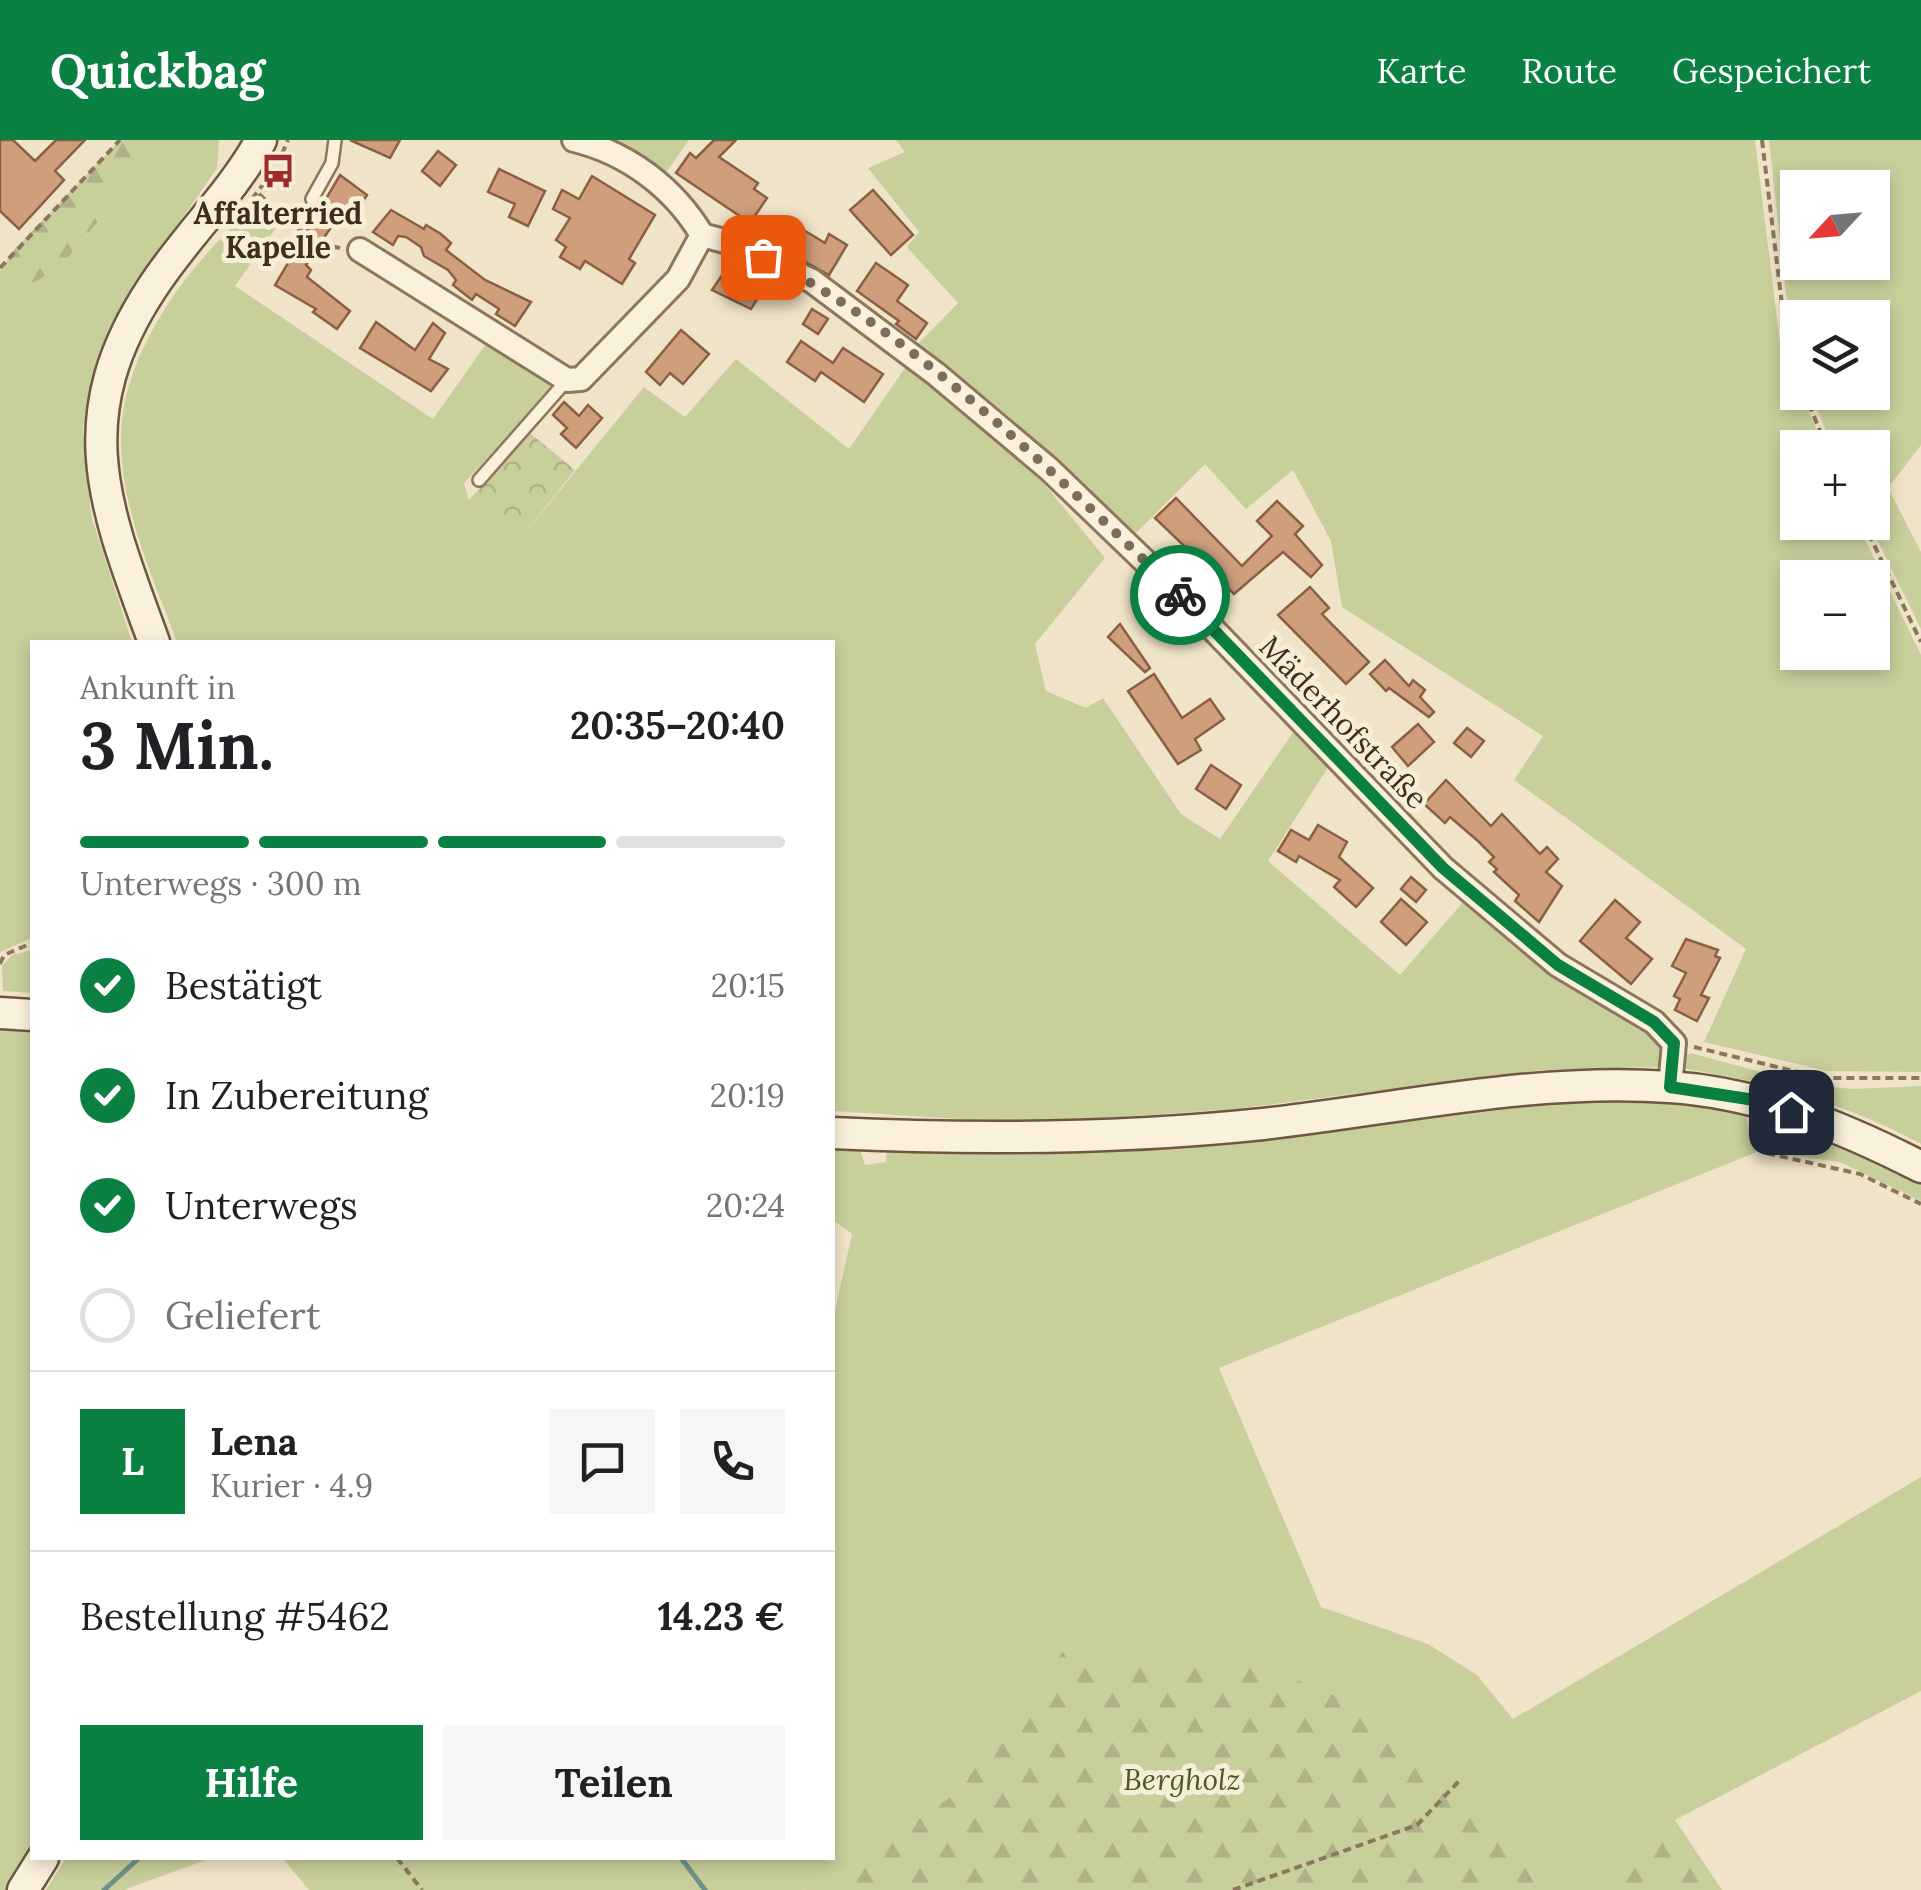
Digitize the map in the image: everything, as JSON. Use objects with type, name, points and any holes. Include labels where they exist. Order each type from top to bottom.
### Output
[{"type":"street","points":[[360,250],[567,380],[581,379],[678,279],[702,235],[686,208],[654,179],[604,143],[574,140]]},
{"type":"street","points":[[153,640],[102,484],[99,427],[108,380],[120,342],[152,287],[270,150]]},
{"type":"street","name":"Mäderhofstraße","points":[[702,235],[735,244],[812,281],[964,398],[1049,469],[1182,597],[1443,868],[1558,965],[1654,1022],[1674,1043]]},
{"type":"street","points":[[0,1013],[30,1015]]},
{"type":"street","points":[[1670,1087],[1674,1043]]},
{"type":"street","points":[[835,1132],[1070,1140],[1262,1124],[1531,1090],[1670,1087],[1765,1104],[1844,1128],[1921,1167]]},
{"type":"street","points":[[23,1890],[43,1860]]},
{"type":"lane","points":[[312,198],[332,163],[334,140]]},
{"type":"lane","points":[[479,480],[567,380]]},
{"type":"path","points":[[0,268],[120,140]]},
{"type":"path","points":[[270,150],[288,140]]},
{"type":"path","points":[[1762,140],[1781,300]]},
{"type":"path","points":[[240,210],[259,194],[271,172]]},
{"type":"path","points":[[259,194],[296,228],[327,246],[360,250]]},
{"type":"path","points":[[1871,540],[1921,642]]},
{"type":"path","points":[[0,964],[4,955],[30,944]]},
{"type":"path","points":[[1674,1043],[1823,1078],[1921,1078]]},
{"type":"path","points":[[1765,1104],[1759,1133],[1766,1153],[1860,1174],[1921,1204]]},
{"type":"path","points":[[1233,1890],[1417,1825],[1461,1779]]},
{"type":"path","points":[[399,1860],[422,1890]]},
{"type":"green space","points":[[120,140],[166,140],[61,266],[20,291],[0,287],[0,271],[15,249]]},
{"type":"green space","points":[[166,140],[219,140],[217,168],[136,286],[95,366],[83,428],[91,515],[131,640],[30,640],[30,939],[0,952],[0,287],[20,291],[61,266]]},
{"type":"green space","points":[[613,140],[689,140],[665,174]]},
{"type":"green space","points":[[896,140],[1755,140],[1780,344],[1780,410],[1808,410],[1817,430],[1780,430],[1780,540],[1865,540],[1875,560],[1780,560],[1780,670],[1890,670],[1890,591],[1921,655],[1921,1072],[1827,1071],[1704,1042],[1746,949],[1514,780],[1543,736],[1342,607],[1331,541],[1293,470],[1246,509],[1205,464],[1131,538],[912,350],[958,303],[907,247],[919,232],[868,168],[905,152]]},
{"type":"green space","points":[[1769,140],[1921,140],[1921,445],[1890,485],[1890,430],[1826,430],[1817,410],[1890,410],[1890,300],[1787,300],[1784,280],[1890,280],[1890,170],[1780,170],[1780,241]]},
{"type":"green space","points":[[254,207],[278,225],[235,286],[433,419],[491,337],[559,382],[464,483],[469,501],[521,538],[644,387],[685,417],[736,359],[849,449],[907,365],[1036,474],[1105,558],[1035,644],[1046,691],[1086,708],[1103,698],[1181,814],[1220,839],[1298,725],[1332,761],[1268,861],[1400,975],[1464,901],[1489,925],[1645,1027],[1659,1043],[1663,1063],[1658,1067],[1542,1070],[1234,1109],[1106,1118],[990,1121],[835,1111],[835,640],[176,640],[139,541],[126,488],[121,434],[125,402],[134,370],[165,308],[185,279]]},
{"type":"green space","points":[[530,433],[575,470],[521,538],[468,501]]},
{"type":"green space","points":[[1890,492],[1921,552],[1921,629],[1890,560],[1877,540],[1890,540]]},
{"type":"green space","points":[[30,950],[30,993],[3,991],[2,966],[12,955]]},
{"type":"green space","points":[[0,1029],[30,1033],[30,1852],[6,1890],[0,1890]]},
{"type":"green space","points":[[1691,1053],[1805,1084],[1852,1089],[1921,1086],[1921,1144],[1803,1095],[1679,1068],[1680,1058]]},
{"type":"green space","points":[[1573,1101],[1665,1102],[1745,1113],[1757,1152],[1219,1368],[1321,1607],[1428,1644],[1477,1675],[1513,1719],[1921,1477],[1921,1691],[1675,1820],[1610,1875],[1616,1890],[1539,1890],[1507,1822],[1447,1769],[1366,1708],[1265,1667],[1087,1669],[1068,1646],[956,1793],[845,1871],[803,1890],[309,1890],[284,1860],[835,1860],[835,1311],[852,1234],[835,1221],[835,1148],[860,1150],[865,1165],[886,1162],[887,1150],[1025,1155],[1212,1146]]},
{"type":"green space","points":[[1774,1119],[1850,1147],[1904,1174],[1921,1184],[1921,1201],[1840,1162],[1774,1153],[1768,1138]]},
{"type":"green space","name":"Bergholz","points":[[1068,1645],[1087,1668],[1265,1667],[1366,1708],[1447,1769],[1507,1822],[1539,1890],[803,1890],[845,1871],[956,1793]]},
{"type":"green space","points":[[1675,1820],[1722,1890],[1616,1890],[1609,1875]]},
{"type":"green space","points":[[65,1860],[206,1860],[124,1890],[46,1890]]},
{"type":"building","points":[[0,140],[13,140],[35,161],[56,140],[85,140],[55,171],[64,180],[19,229],[0,211]]},
{"type":"building","points":[[350,140],[400,140],[390,158]]},
{"type":"building","points":[[714,140],[736,140],[719,157],[758,183],[754,189],[767,198],[750,223],[676,173],[690,153],[696,158]]},
{"type":"building","points":[[438,151],[456,165],[440,186],[422,171]]},
{"type":"building","points":[[499,169],[545,191],[528,226],[509,217],[515,204],[488,192]]},
{"type":"building","points":[[340,175],[367,195],[349,223],[337,218],[306,265],[311,270],[307,277],[350,311],[337,329],[313,312],[316,309],[275,285]]},
{"type":"building","points":[[592,176],[655,215],[629,259],[635,263],[622,284],[585,261],[580,269],[560,257],[566,247],[556,240],[570,218],[553,209],[562,190],[579,199]]},
{"type":"building","points":[[873,190],[913,235],[891,255],[850,210]]},
{"type":"building","points":[[391,210],[441,234],[451,243],[446,250],[485,280],[531,302],[515,326],[496,314],[499,309],[476,294],[472,300],[453,285],[456,280],[448,270],[424,256],[421,247],[406,237],[398,236],[393,245],[373,232]]},
{"type":"building","points":[[787,220],[825,243],[829,234],[847,245],[829,275],[773,244]]},
{"type":"building","points":[[731,262],[766,285],[751,309],[712,290]]},
{"type":"building","points":[[876,263],[908,285],[897,301],[927,323],[916,339],[896,324],[899,321],[857,291]]},
{"type":"building","points":[[812,309],[828,319],[818,334],[803,324]]},
{"type":"building","points":[[376,322],[415,350],[433,323],[445,333],[429,359],[448,369],[431,391],[360,348]]},
{"type":"building","points":[[681,330],[709,354],[683,384],[670,373],[660,385],[646,372]]},
{"type":"building","points":[[801,341],[833,363],[843,348],[883,374],[864,402],[821,372],[815,381],[787,362]]},
{"type":"building","points":[[564,402],[579,416],[588,405],[602,418],[576,448],[561,434],[567,428],[553,415]]},
{"type":"building","points":[[1176,498],[1242,566],[1272,536],[1257,521],[1277,501],[1303,526],[1295,534],[1322,565],[1311,577],[1283,552],[1234,594],[1155,518]]},
{"type":"building","points":[[1310,587],[1329,608],[1322,614],[1369,662],[1346,684],[1278,615]]},
{"type":"building","points":[[1120,624],[1150,668],[1145,672],[1108,637]]},
{"type":"building","points":[[1385,660],[1409,686],[1413,680],[1425,690],[1420,697],[1434,712],[1429,717],[1389,688],[1386,691],[1370,674]]},
{"type":"building","points":[[1154,674],[1182,718],[1210,699],[1224,719],[1195,739],[1201,750],[1178,764],[1128,691]]},
{"type":"building","points":[[1418,724],[1434,742],[1408,766],[1392,747]]},
{"type":"building","points":[[1467,728],[1484,741],[1471,757],[1454,743]]},
{"type":"building","points":[[1211,765],[1241,785],[1226,809],[1196,789]]},
{"type":"building","points":[[1446,780],[1491,826],[1502,814],[1540,854],[1547,847],[1558,859],[1546,872],[1562,886],[1539,922],[1515,901],[1519,895],[1494,872],[1497,869],[1489,862],[1494,857],[1450,817],[1445,823],[1424,804]]},
{"type":"building","points":[[1318,825],[1347,842],[1339,857],[1373,888],[1356,907],[1334,887],[1340,880],[1299,856],[1296,862],[1278,851],[1291,830],[1309,840]]},
{"type":"building","points":[[1411,877],[1426,890],[1416,902],[1401,889]]},
{"type":"building","points":[[1401,899],[1427,922],[1406,945],[1381,922]]},
{"type":"building","points":[[1615,900],[1640,922],[1626,938],[1652,959],[1631,984],[1580,941]]},
{"type":"building","points":[[1686,939],[1718,950],[1715,956],[1720,958],[1701,995],[1709,998],[1697,1021],[1675,1010],[1680,999],[1674,996],[1686,973],[1672,966]]},
{"type":"waterway","points":[[104,1890],[137,1860]]},
{"type":"waterway","points":[[682,1860],[705,1890]]},
{"type":"way so far","points":[[763,257],[812,281],[936,374],[1049,469],[1180,595]]},
{"type":"place","name":"Affalterried Kapelle","points":[[278,171]]},
{"type":"route","points":[[1180,595],[1443,868],[1494,914],[1558,965],[1654,1022],[1674,1043],[1670,1087],[1748,1099],[1791,1112]]}]
